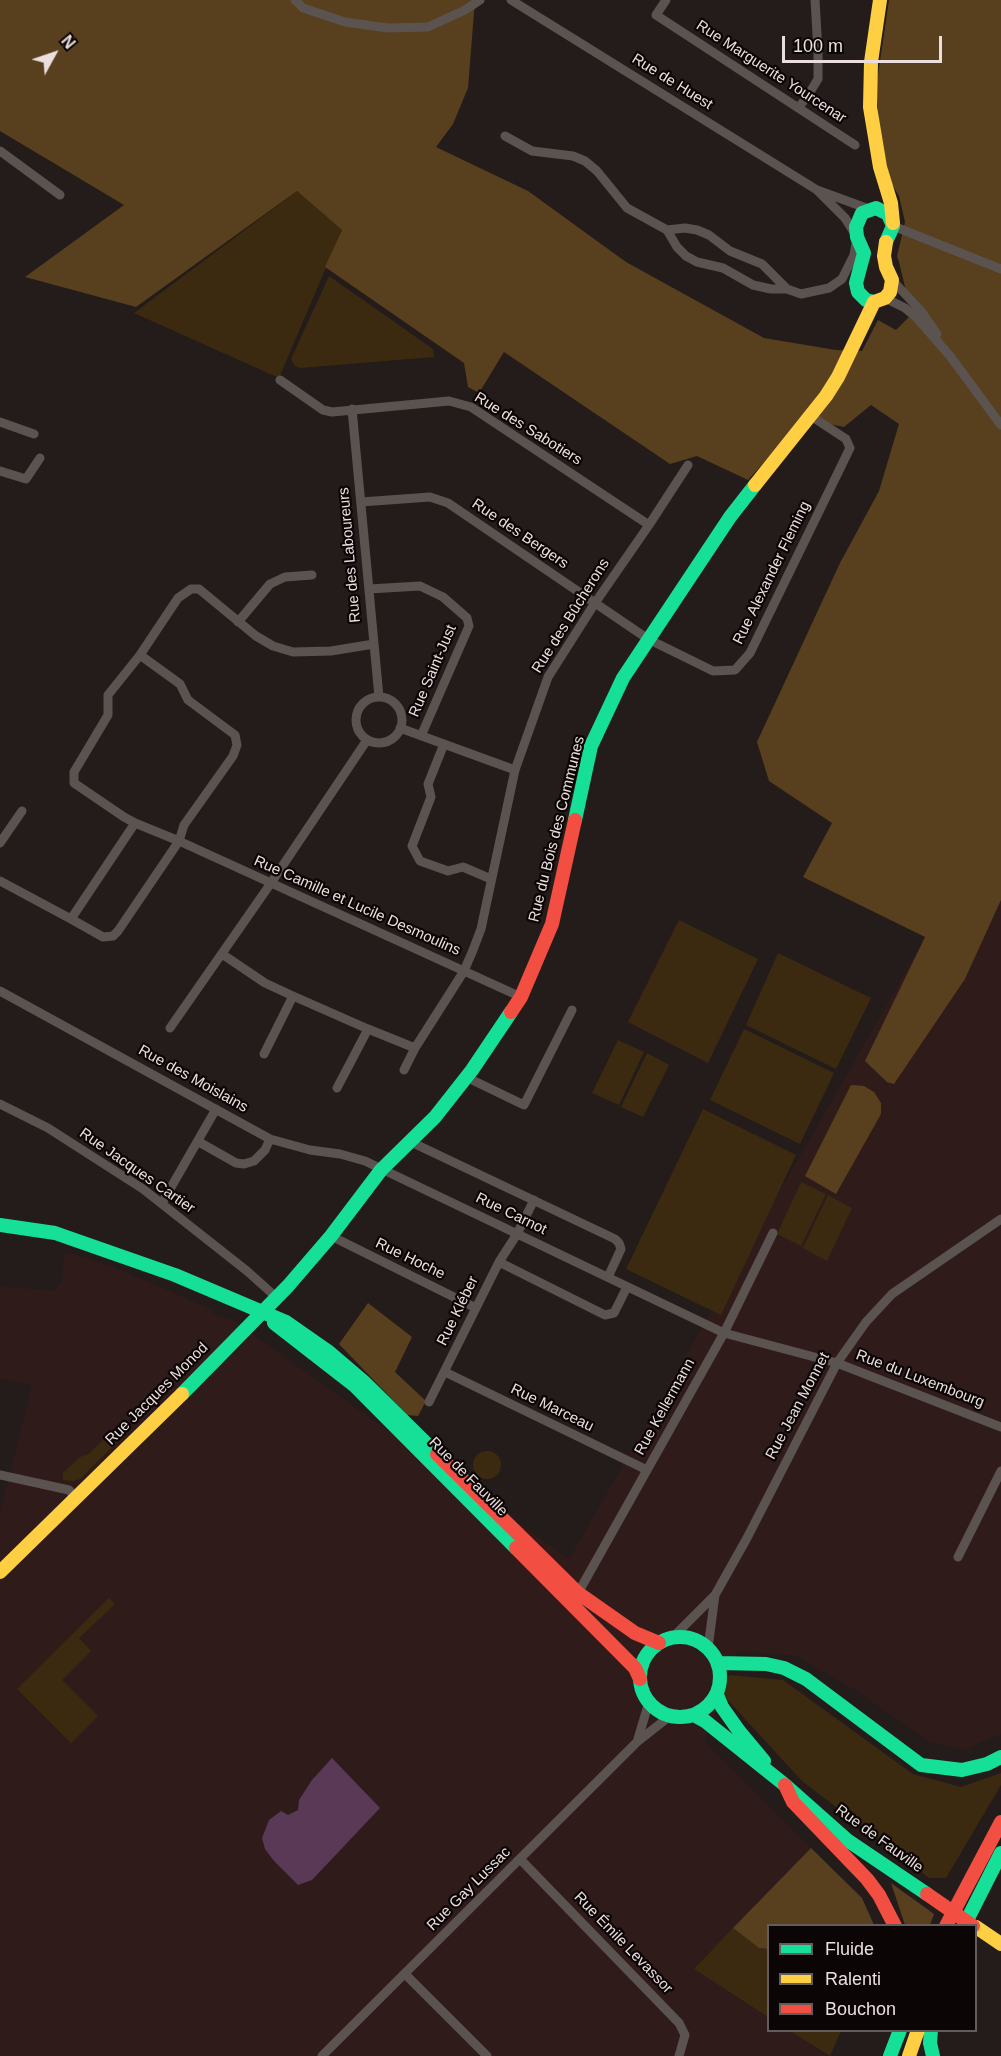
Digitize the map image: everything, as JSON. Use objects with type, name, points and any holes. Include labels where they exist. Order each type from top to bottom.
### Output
[{"type":"main road","points":[[880,0],[871,62],[870,107],[880,167],[891,202],[893,226],[886,243],[884,256],[892,280]]},
{"type":"main road","points":[[880,167],[880,184],[876,201],[862,213],[857,222],[857,237],[864,253],[856,283],[858,292],[866,300],[880,300]]},
{"type":"main road","points":[[869,209],[876,208],[888,214],[893,226]]},
{"type":"main road","name":"Rue du Bois des Communes","points":[[261,1312],[331,1236],[381,1170],[435,1117],[466,1077],[521,997],[552,924],[591,746],[623,678],[730,517],[826,396],[880,300],[891,292],[892,280]]},
{"type":"main road","name":"Rue de Fauville","points":[[0,1225],[55,1233],[175,1275],[291,1325],[329,1352],[363,1381],[578,1593],[635,1633],[659,1643]]},
{"type":"main road","name":"Rue de Fauville","points":[[261,1312],[355,1386],[635,1668],[640,1679]]},
{"type":"main road","name":"Rue Jacques Monod","points":[[0,1572],[210,1366],[261,1312]]},
{"type":"main road","points":[[673,1637],[686,1637],[698,1641],[708,1648],[718,1663],[720,1685],[717,1695],[711,1703],[694,1715],[670,1716],[658,1711],[643,1691],[640,1679],[645,1658],[659,1643],[673,1637]]},
{"type":"main road","points":[[718,1663],[766,1664],[784,1668],[806,1679],[921,1765],[962,1770],[987,1764],[1001,1757]]},
{"type":"main road","points":[[717,1695],[722,1707],[739,1731],[785,1785],[793,1802],[867,1879],[879,1895],[894,1924]]},
{"type":"main road","points":[[694,1715],[705,1721],[785,1785]]},
{"type":"main road","name":"Rue de Fauville","points":[[785,1785],[847,1840],[971,1924]]},
{"type":"main road","points":[[947,1924],[1001,1822]]},
{"type":"main road","points":[[965,1924],[1001,1853]]},
{"type":"main road","name":"Rue de Fauville","points":[[977,1928],[999,1943]]},
{"type":"main road","points":[[885,2056],[890,2032]]},
{"type":"main road","points":[[890,2056],[900,2032]]},
{"type":"main road","points":[[909,2056],[918,2032]]},
{"type":"main road","points":[[931,2032],[930,2043],[933,2056]]},
{"type":"street","points":[[295,0],[303,8],[345,22],[388,28],[428,27],[465,10],[480,0]]},
{"type":"street","name":"Rue de Huest","points":[[511,0],[817,190],[869,209]]},
{"type":"street","name":"Rue Marguerite Yourcenar","points":[[666,0],[656,15],[855,145]]},
{"type":"street","points":[[798,108],[818,79],[815,0]]},
{"type":"street","points":[[505,136],[531,151],[573,156],[585,161],[597,171],[627,208],[667,230],[677,247],[686,256],[697,262],[723,268],[753,285],[771,289],[787,289],[801,294],[836,285],[842,279],[854,255],[857,237]]},
{"type":"street","points":[[0,151],[60,195]]},
{"type":"street","name":"Rue de Huest","points":[[817,190],[845,218],[857,237]]},
{"type":"street","points":[[893,226],[1001,269]]},
{"type":"street","points":[[667,230],[685,228],[709,235],[730,251],[762,264],[787,289]]},
{"type":"street","points":[[892,280],[934,329],[950,356]]},
{"type":"street","points":[[836,285],[850,287],[858,292]]},
{"type":"street","points":[[880,300],[905,308],[916,317],[950,356],[1001,425]]},
{"type":"street","name":"Rue des Sabotiers","points":[[280,380],[323,410],[332,412],[449,401],[471,407],[649,525]]},
{"type":"street","name":"Rue des Laboureurs","points":[[352,409],[379,697]]},
{"type":"street","name":"Rue Alexander Fleming","points":[[648,639],[713,671],[735,670],[750,653],[850,448],[846,439],[811,416]]},
{"type":"street","points":[[0,422],[34,434]]},
{"type":"street","points":[[0,471],[26,479],[40,458]]},
{"type":"street","name":"Rue des Bûcherons","points":[[404,1070],[415,1048],[464,971],[481,929],[516,770],[548,677],[688,465]]},
{"type":"street","name":"Rue des Bergers","points":[[361,502],[430,497],[448,503],[648,639]]},
{"type":"street","points":[[238,622],[270,584],[285,577],[312,575]]},
{"type":"street","name":"Rue Saint-Just","points":[[369,590],[420,586],[444,597],[467,618],[469,626],[422,736]]},
{"type":"street","points":[[0,881],[104,937],[113,936],[179,841],[184,825],[233,756],[237,745],[235,735],[188,700],[180,684],[140,655],[178,598],[191,589],[199,589],[256,636],[273,646],[293,652],[330,651],[374,644]]},
{"type":"street","name":"Rue Camille et Lucile Desmoulins","points":[[140,655],[108,695],[108,715],[74,772],[74,783],[135,823],[521,997]]},
{"type":"street","points":[[379,697],[398,707],[402,721],[400,728],[387,742],[367,740],[358,729],[357,714],[365,702],[379,697]]},
{"type":"street","points":[[400,728],[516,770]]},
{"type":"street","points":[[170,1028],[367,740]]},
{"type":"street","points":[[444,744],[428,784],[431,797],[412,846],[420,861],[448,871],[463,867],[491,879]]},
{"type":"street","points":[[0,843],[22,811]]},
{"type":"street","points":[[71,919],[135,823]]},
{"type":"street","points":[[222,954],[265,983],[415,1048]]},
{"type":"street","name":"Rue des Moislains","points":[[0,991],[270,1139],[310,1150],[348,1156],[365,1161],[381,1170]]},
{"type":"street","points":[[264,1054],[293,996]]},
{"type":"street","points":[[466,1077],[524,1104],[572,1010]]},
{"type":"street","points":[[337,1088],[368,1029]]},
{"type":"street","name":"Rue Jacques Cartier","points":[[0,1104],[48,1128],[162,1203],[276,1297]]},
{"type":"street","points":[[162,1203],[216,1109]]},
{"type":"street","points":[[199,1142],[236,1163],[244,1164],[254,1161],[265,1150],[270,1139]]},
{"type":"street","points":[[411,1142],[615,1239],[621,1248],[608,1277]]},
{"type":"street","name":"Rue Carnot","points":[[381,1170],[723,1333]]},
{"type":"street","name":"Rue Kléber","points":[[429,1402],[499,1262],[517,1234],[534,1200]]},
{"type":"street","name":"Rue Jean Monnet","points":[[673,1637],[716,1595],[837,1363],[866,1322],[892,1294],[1001,1219]]},
{"type":"street","name":"Rue Kellermann","points":[[578,1593],[723,1333],[773,1233]]},
{"type":"street","name":"Rue Hoche","points":[[331,1236],[476,1308]]},
{"type":"street","points":[[499,1262],[605,1315],[614,1313],[627,1287]]},
{"type":"street","name":"Rue du Luxembourg","points":[[723,1333],[837,1363],[1001,1427]]},
{"type":"street","name":"Rue Marceau","points":[[445,1372],[647,1470]]},
{"type":"street","points":[[958,1557],[1001,1471]]},
{"type":"street","points":[[0,1475],[69,1490],[75,1498]]},
{"type":"street","name":"Rue Jean Monnet","points":[[708,1648],[716,1595]]},
{"type":"street","name":"Rue Gay Lussac","points":[[637,1742],[649,1702]]},
{"type":"street","name":"Rue Gay Lussac","points":[[322,2056],[637,1742],[670,1716]]},
{"type":"street","name":"Rue Émile Levassor","points":[[520,1859],[679,2023],[685,2035],[679,2056]]},
{"type":"street","points":[[405,1974],[488,2056]]},
{"type":"shaded area","points":[[0,0],[475,0],[468,88],[453,124],[436,147],[528,191],[626,262],[764,338],[836,350],[862,351],[878,320],[896,330],[921,305],[906,291],[897,256],[905,222],[899,196],[890,181],[880,132],[876,88],[889,0],[1001,0],[1001,900],[965,979],[894,1084],[887,1082],[865,1061],[925,937],[803,877],[832,823],[769,781],[757,742],[840,563],[879,491],[899,424],[871,405],[844,427],[819,422],[809,413],[748,480],[697,456],[670,464],[504,352],[479,393],[468,387],[464,363],[325,267],[342,230],[297,191],[136,307],[25,277],[124,205],[0,131]]},
{"type":"shaded area","points":[[297,191],[342,230],[279,378],[134,313]]},
{"type":"shaded area","points":[[329,276],[433,349],[434,357],[300,368],[295,366],[291,359]]},
{"type":"shaded area","points":[[1001,900],[1001,1734],[963,1750],[929,1741],[858,1692],[796,1656],[738,1651],[705,1742],[811,1848],[694,1969],[767,2016],[767,2032],[792,2032],[829,2056],[0,2056],[0,1512],[32,1385],[0,1378],[0,1286],[56,1291],[58,1284],[61,1284],[65,1252],[114,1267],[213,1310],[214,1315],[231,1319],[569,1559],[925,938],[965,979]]},
{"type":"shaded area","points":[[679,920],[758,959],[708,1063],[628,1022]]},
{"type":"shaded area","points":[[778,953],[871,998],[836,1069],[746,1025]]},
{"type":"shaded area","points":[[744,1029],[834,1073],[800,1144],[710,1100]]},
{"type":"shaded area","points":[[618,1040],[644,1052],[619,1105],[592,1093]]},
{"type":"shaded area","points":[[647,1053],[669,1065],[643,1117],[621,1107]]},
{"type":"shaded area","points":[[851,1085],[864,1086],[874,1092],[881,1103],[881,1114],[836,1194],[805,1176]]},
{"type":"shaded area","points":[[703,1109],[796,1155],[721,1315],[626,1269]]},
{"type":"shaded area","points":[[801,1182],[826,1194],[801,1246],[777,1234]]},
{"type":"shaded area","points":[[828,1195],[852,1208],[827,1261],[803,1248]]},
{"type":"shaded area","points":[[368,1303],[412,1337],[395,1372],[426,1401],[418,1416],[407,1415],[339,1344]]},
{"type":"shaded area","points":[[125,1427],[129,1430],[80,1479],[63,1480],[63,1473],[80,1457],[89,1454],[111,1432]]},
{"type":"shaded area","points":[[487,1451],[497,1455],[501,1465],[497,1475],[487,1479],[477,1475],[473,1465],[477,1455]]},
{"type":"shaded area","points":[[109,1598],[115,1604],[79,1638],[91,1651],[62,1680],[98,1716],[71,1743],[17,1689]]},
{"type":"shaded area","points":[[729,1675],[783,1680],[913,1774],[961,1787],[1001,1773],[1001,1785],[946,1878],[929,1878],[802,1781],[722,1694]]},
{"type":"shaded area","points":[[332,1758],[380,1808],[312,1880],[298,1885],[274,1861],[265,1849],[262,1838],[269,1820],[281,1811],[288,1815],[298,1810],[299,1800],[312,1780]]},
{"type":"shaded area","points":[[811,1848],[862,1898],[874,1924],[767,1924],[767,1949],[759,1948],[733,1928]]},
{"type":"shaded area","points":[[891,1883],[934,1914],[930,1924],[905,1924]]},
{"type":"shaded area","points":[[733,1928],[759,1948],[767,1949],[767,2016],[694,1969]]},
{"type":"shaded area","points":[[792,2032],[841,2032],[830,2056]]},
{"type":"traffic: fast","points":[[874,302],[866,300],[858,292],[856,283],[864,253],[857,237],[856,227],[862,213],[876,208],[888,214],[893,226],[886,242]]},
{"type":"traffic: fast","points":[[575,820],[591,746],[623,678],[730,517],[755,485]]},
{"type":"traffic: fast","points":[[182,1394],[288,1286],[331,1236],[381,1170],[435,1117],[472,1070],[511,1012]]},
{"type":"traffic: fast","points":[[0,1225],[55,1233],[175,1275],[286,1322],[329,1352],[363,1381],[437,1454]]},
{"type":"traffic: fast","points":[[274,1323],[355,1386],[516,1548]]},
{"type":"traffic: fast","points":[[680,1637],[695,1640],[708,1649],[717,1662],[720,1677],[717,1692],[708,1705],[695,1714],[680,1717],[665,1714],[652,1705],[643,1692],[640,1677],[643,1662],[652,1649],[665,1640],[680,1637]]},
{"type":"traffic: fast","points":[[718,1663],[766,1664],[784,1668],[806,1679],[921,1765],[962,1770],[987,1764],[1001,1757]]},
{"type":"traffic: fast","points":[[717,1695],[722,1707],[739,1731],[764,1761]]},
{"type":"traffic: fast","points":[[694,1715],[705,1721],[785,1785],[847,1840],[927,1894]]},
{"type":"traffic: fast","points":[[965,1924],[1001,1853]]},
{"type":"traffic: fast","points":[[890,2056],[899,2032]]},
{"type":"traffic: fast","points":[[931,2032],[930,2043],[933,2056]]},
{"type":"traffic: slow","points":[[880,0],[871,62],[870,107],[880,167],[891,203],[893,223]]},
{"type":"traffic: slow","points":[[755,485],[826,396],[838,377],[874,302],[885,298],[890,292],[892,280],[884,256],[886,242]]},
{"type":"traffic: slow","points":[[0,1572],[182,1394]]},
{"type":"traffic: slow","points":[[977,1928],[1001,1944]]},
{"type":"traffic: slow","points":[[909,2056],[917,2032]]},
{"type":"traffic: jam","points":[[511,1012],[521,997],[552,924],[575,820]]},
{"type":"traffic: jam","points":[[437,1454],[578,1593],[635,1633],[659,1643]]},
{"type":"traffic: jam","points":[[516,1548],[635,1668],[640,1679]]},
{"type":"traffic: jam","points":[[785,1785],[793,1802],[867,1879],[879,1895],[894,1924]]},
{"type":"traffic: jam","points":[[947,1924],[1001,1822]]},
{"type":"traffic: jam","points":[[927,1894],[970,1924]]}]
